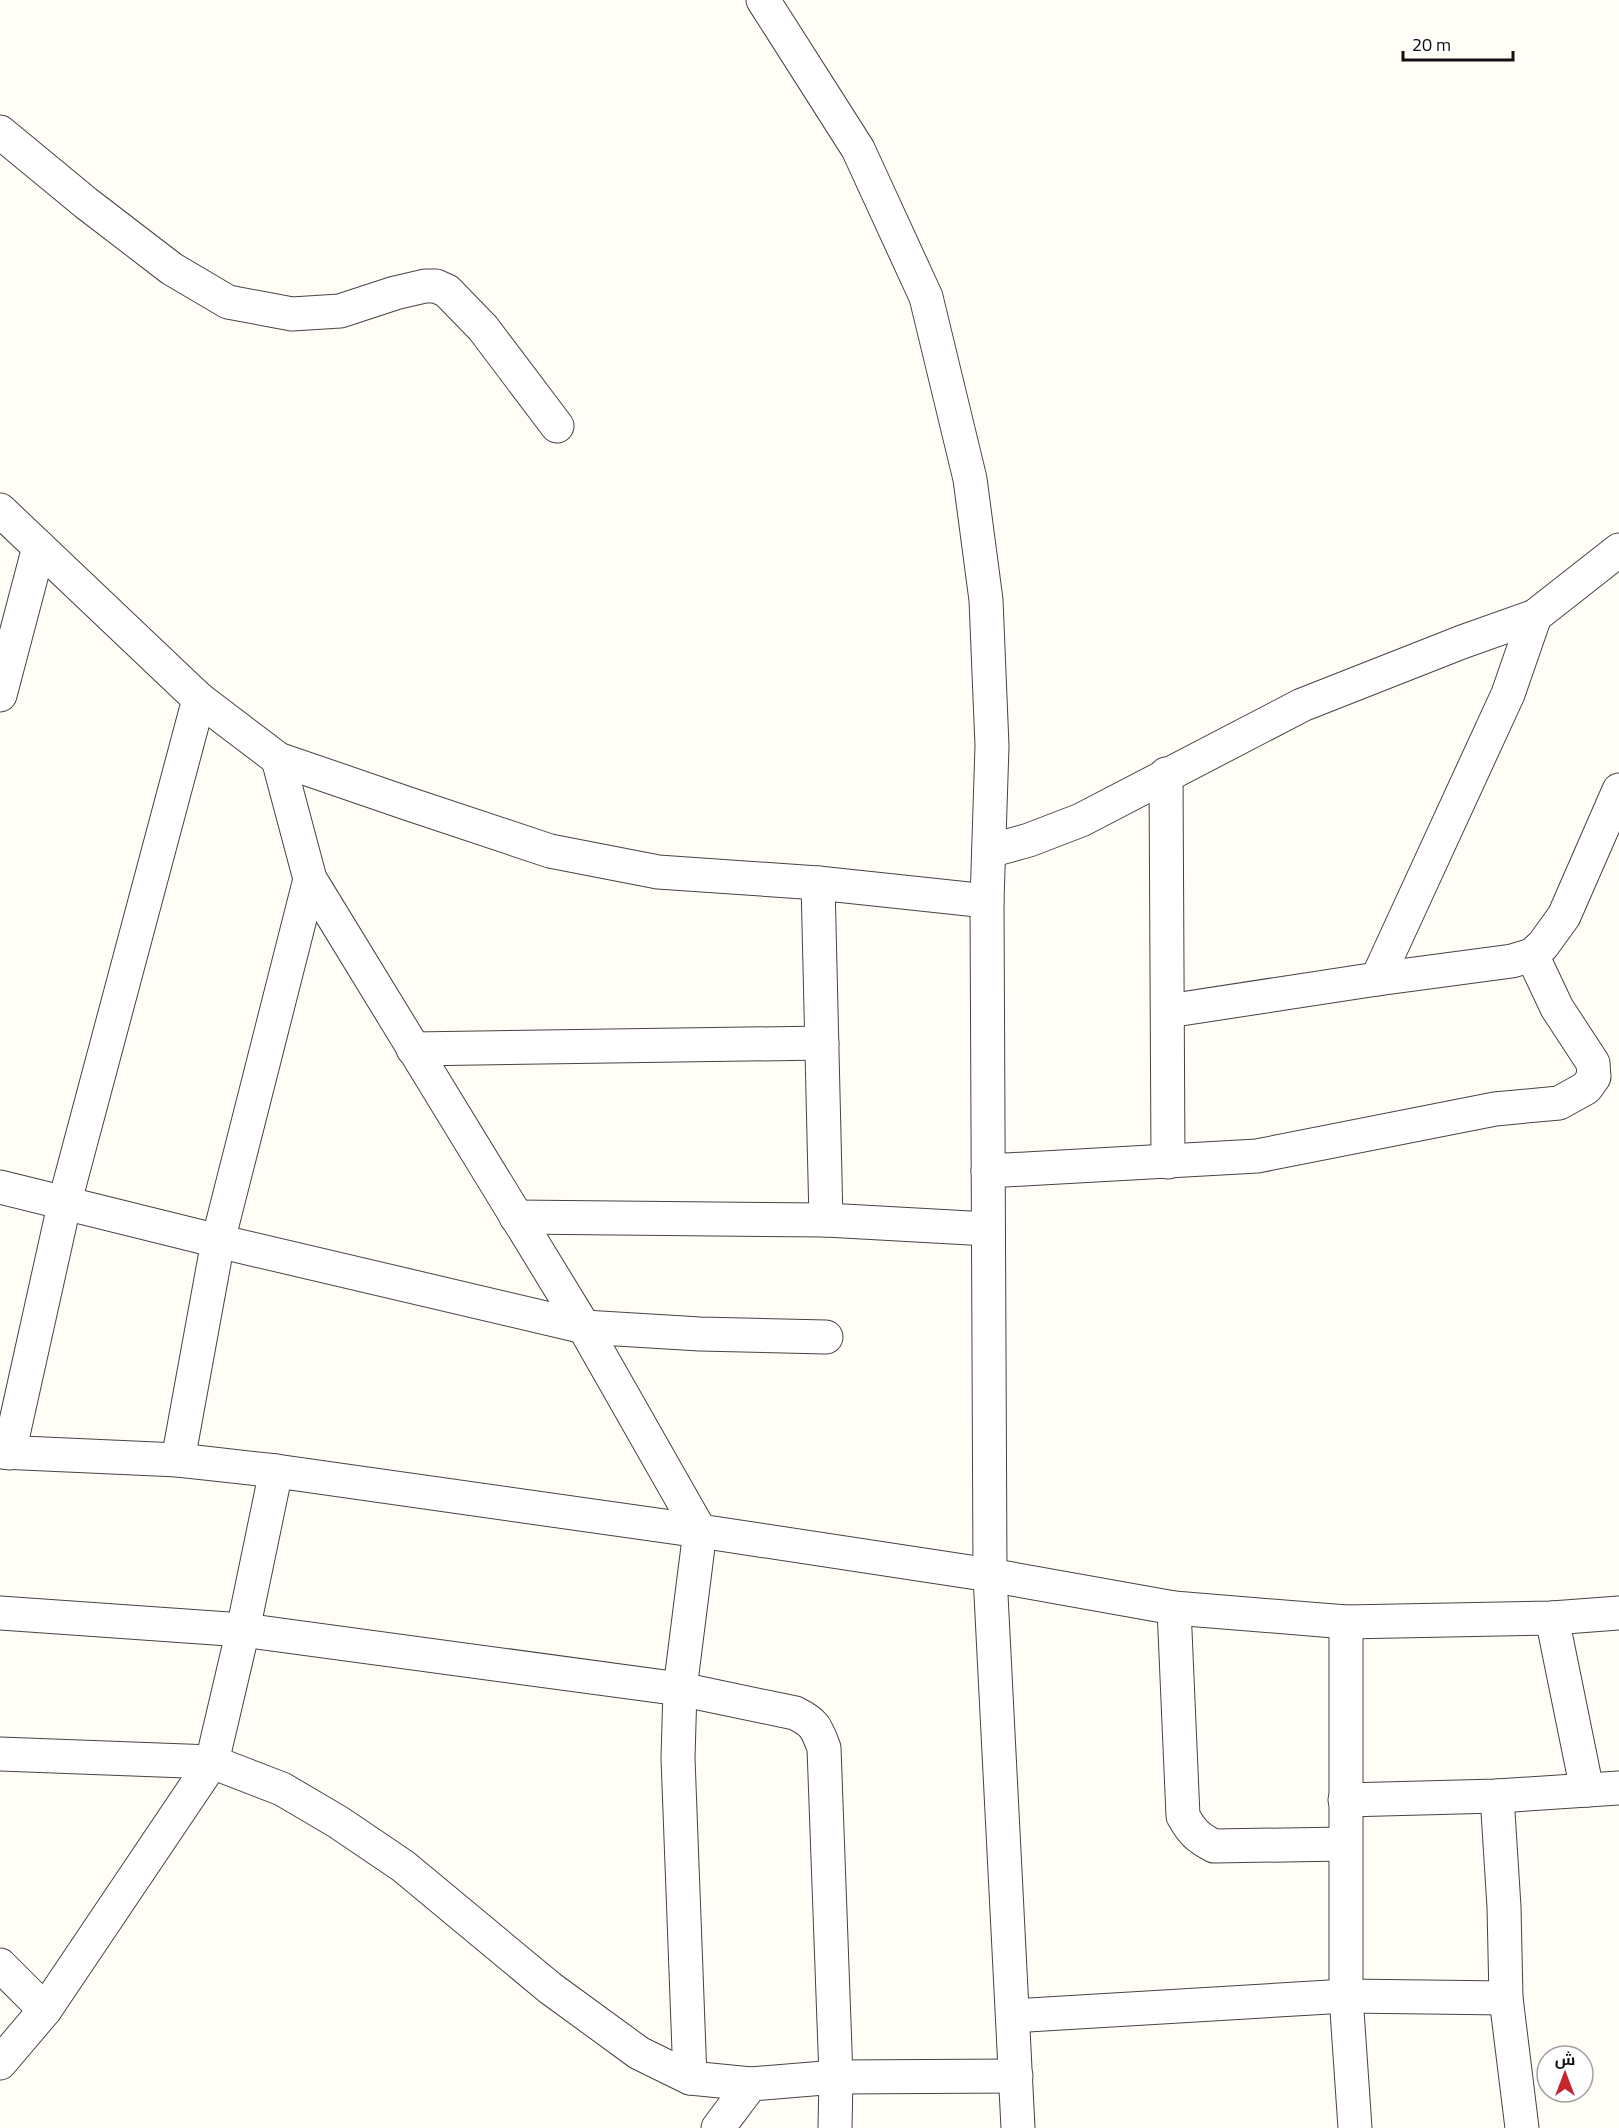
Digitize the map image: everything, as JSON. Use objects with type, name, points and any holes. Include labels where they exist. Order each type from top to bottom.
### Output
[{"type":"street","points":[[763,0],[858,149],[926,297],[970,479],[986,600],[992,746],[987,901],[990,1575],[1018,2128]]},
{"type":"street","points":[[0,132],[172,269],[228,302],[292,314],[340,311],[425,286],[436,286],[447,291],[483,328],[557,426]]},
{"type":"street","points":[[0,510],[199,699],[278,759],[550,851],[658,872],[818,883],[987,901]]},
{"type":"street","points":[[0,695],[39,546]]},
{"type":"street","points":[[989,851],[1029,840],[1081,820],[1302,705],[1535,616],[1619,550]]},
{"type":"street","points":[[1377,979],[1508,694],[1535,616]]},
{"type":"street","points":[[199,699],[65,1202],[5,1453],[178,1460],[276,1471],[990,1575],[1174,1608],[1346,1622],[1552,1618],[1619,1613]]},
{"type":"street","points":[[278,759],[310,879],[584,1327],[700,1531],[680,1689],[678,1758],[690,2078]]},
{"type":"street","points":[[1166,774],[1168,1162]]},
{"type":"street","points":[[1168,1011],[1512,961],[1532,955],[1543,945],[1564,916],[1619,790]]},
{"type":"street","points":[[178,1460],[218,1241],[310,879]]},
{"type":"street","points":[[818,883],[826,1220]]},
{"type":"street","points":[[988,1171],[1257,1156],[1495,1109],[1559,1103],[1586,1088],[1594,1077],[1593,1063],[1557,1008],[1532,955]]},
{"type":"street","points":[[413,1049],[822,1043]]},
{"type":"street","points":[[0,1187],[584,1327],[700,1334],[826,1337]]},
{"type":"street","points":[[516,1217],[826,1220],[988,1229]]},
{"type":"street","points":[[0,2063],[45,2010],[212,1762],[243,1630],[276,1471]]},
{"type":"street","points":[[1174,1608],[1183,1816],[1189,1828],[1197,1838],[1214,1846],[1345,1844]]},
{"type":"street","points":[[0,1613],[243,1630],[680,1689],[795,1713],[810,1720],[824,1748],[836,2077],[835,2128]]},
{"type":"street","points":[[1346,1800],[1497,1796],[1603,1789],[1552,1618]]},
{"type":"street","points":[[1346,1622],[1346,1996],[1355,2128]]},
{"type":"street","points":[[0,1754],[212,1762],[282,1789],[338,1822],[403,1866],[568,2001],[639,2053],[690,2078],[751,2084],[836,2077],[1016,2076]]},
{"type":"street","points":[[1497,1796],[1504,1906],[1506,1998],[1522,2128]]},
{"type":"street","points":[[0,1965],[45,2010]]},
{"type":"street","points":[[1013,2016],[1346,1996],[1506,1998]]},
{"type":"street","points":[[718,2128],[751,2084]]}]
